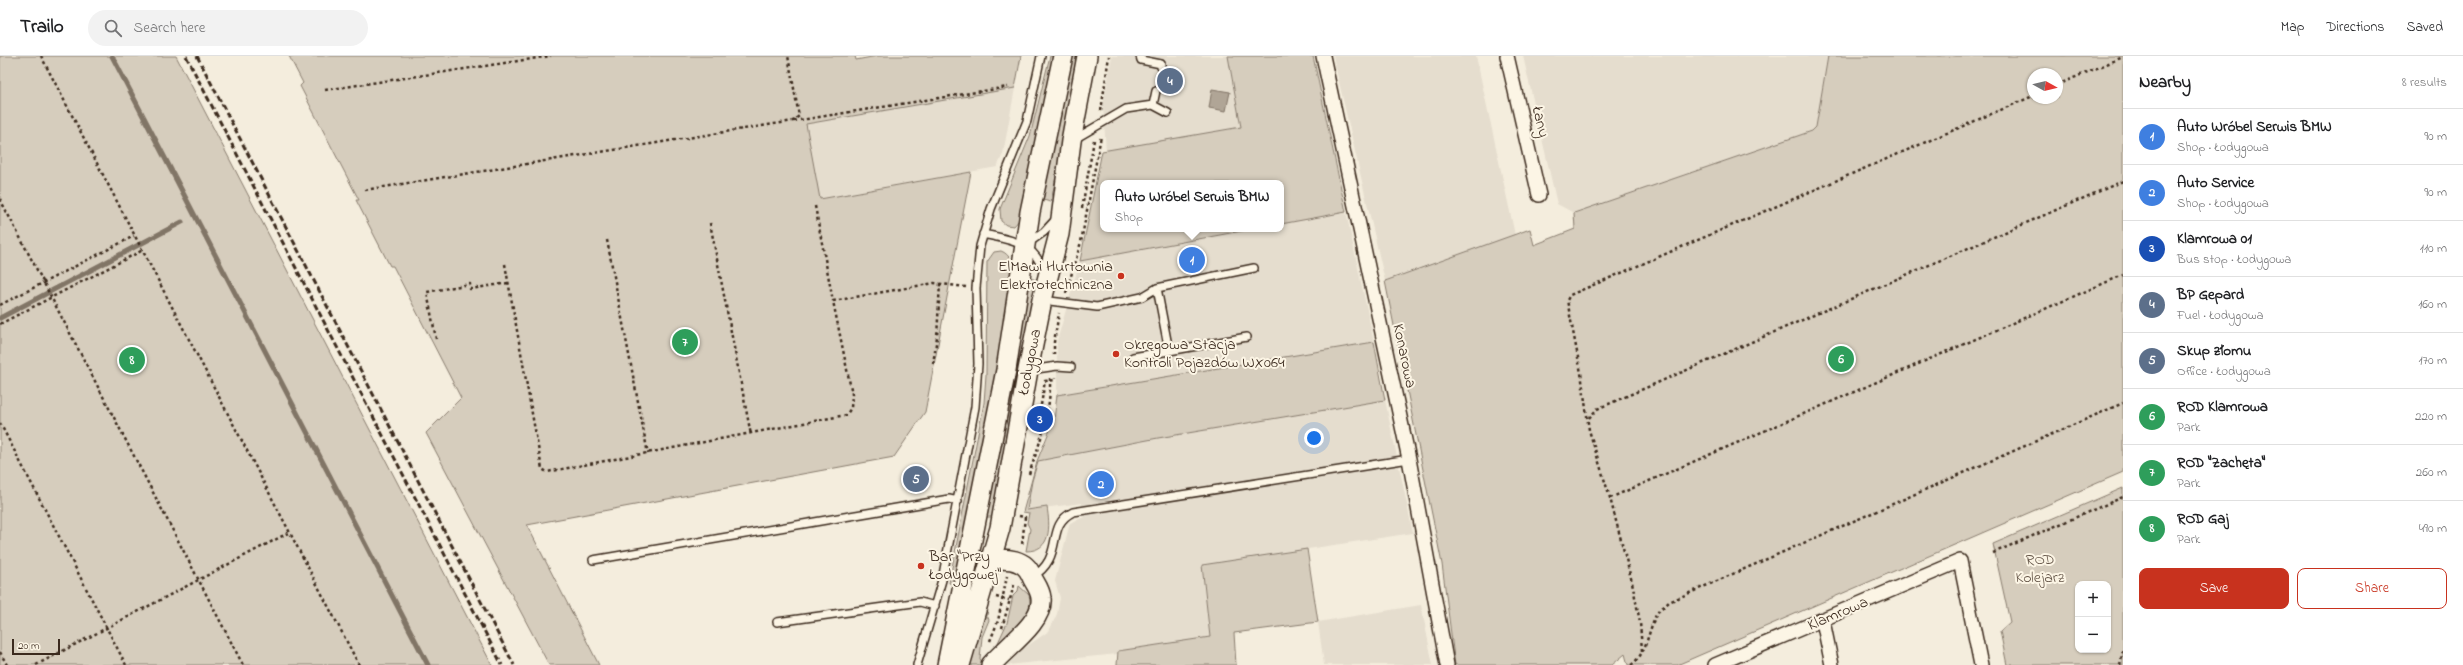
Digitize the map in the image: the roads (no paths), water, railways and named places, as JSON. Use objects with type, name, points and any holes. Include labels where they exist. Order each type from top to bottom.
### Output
[{"type":"main road","name":"Łodygowa","points":[[947,665],[962,582],[970,552],[1006,370],[1038,170],[1063,56]]},
{"type":"main road","name":"Łodygowa","points":[[960,665],[992,560],[1001,522],[1028,370],[1044,291],[1055,254],[1063,208],[1071,141],[1087,56]]},
{"type":"main road","points":[[970,552],[992,560],[1001,558],[1018,562],[1029,569],[1032,578],[1039,589],[1041,600],[1038,615],[991,665]]},
{"type":"street","name":"Konarowa","points":[[1323,56],[1409,459],[1448,665]]},
{"type":"street","name":"Łany","points":[[1507,56],[1539,195]]},
{"type":"street","name":"Klamrowa","points":[[1719,664],[1823,621],[1960,561],[1981,665]]},
{"type":"street","points":[[1823,621],[1832,665]]},
{"type":"lane","points":[[917,665],[942,580],[977,393],[976,288],[983,234],[1027,121],[1041,56]]},
{"type":"lane","points":[[1140,56],[1141,60],[1161,64],[1161,67]]},
{"type":"lane","points":[[1153,105],[1156,91]]},
{"type":"lane","points":[[1071,141],[1126,109],[1153,105],[1168,113]]},
{"type":"lane","points":[[1025,245],[1053,224],[1063,208]]},
{"type":"lane","points":[[983,234],[1017,241],[1025,245],[1039,260],[1044,291],[1097,307],[1142,297],[1157,288],[1254,268]]},
{"type":"lane","points":[[1157,288],[1169,351]]},
{"type":"lane","points":[[1133,358],[1247,337]]},
{"type":"lane","points":[[1028,370],[1071,367]]},
{"type":"lane","points":[[1032,578],[1042,572],[1049,563],[1061,522],[1066,517],[1077,511],[1409,459]]},
{"type":"lane","points":[[593,560],[949,500],[958,501]]},
{"type":"lane","points":[[777,622],[920,602],[935,606]]},
{"type":"waterway","points":[[112,56],[428,665]]},
{"type":"waterway","points":[[0,318],[182,222]]},
{"type":"railway","points":[[186,56],[502,665]]},
{"type":"railway","points":[[197,56],[514,665]]},
{"type":"place","name":"BP Gepard","points":[[1170,81]]},
{"type":"place","name":"Auto Wróbel Serwis BMW","points":[[1192,260]]},
{"type":"place","name":"ElMawi Hurtownia Elektrotechniczna","points":[[1121,276]]},
{"type":"place","name":"ROD \"Zachęta\"","points":[[685,342]]},
{"type":"place","name":"Okręgowa Stacja Kontroli Pojazdów WX064","points":[[1116,354]]},
{"type":"place","name":"ROD Klamrowa","points":[[1841,359]]},
{"type":"place","name":"ROD Gaj","points":[[132,360]]},
{"type":"place","name":"Klamrowa 01","points":[[1040,419]]},
{"type":"place","name":"Skup złomu","points":[[916,479]]},
{"type":"place","name":"Auto Service","points":[[1101,484]]},
{"type":"place","name":"Bar \"Przy Łodygowej\"","points":[[921,566]]},
{"type":"park label","name":"ROD Kolejarz","points":[[2040,569]]}]
